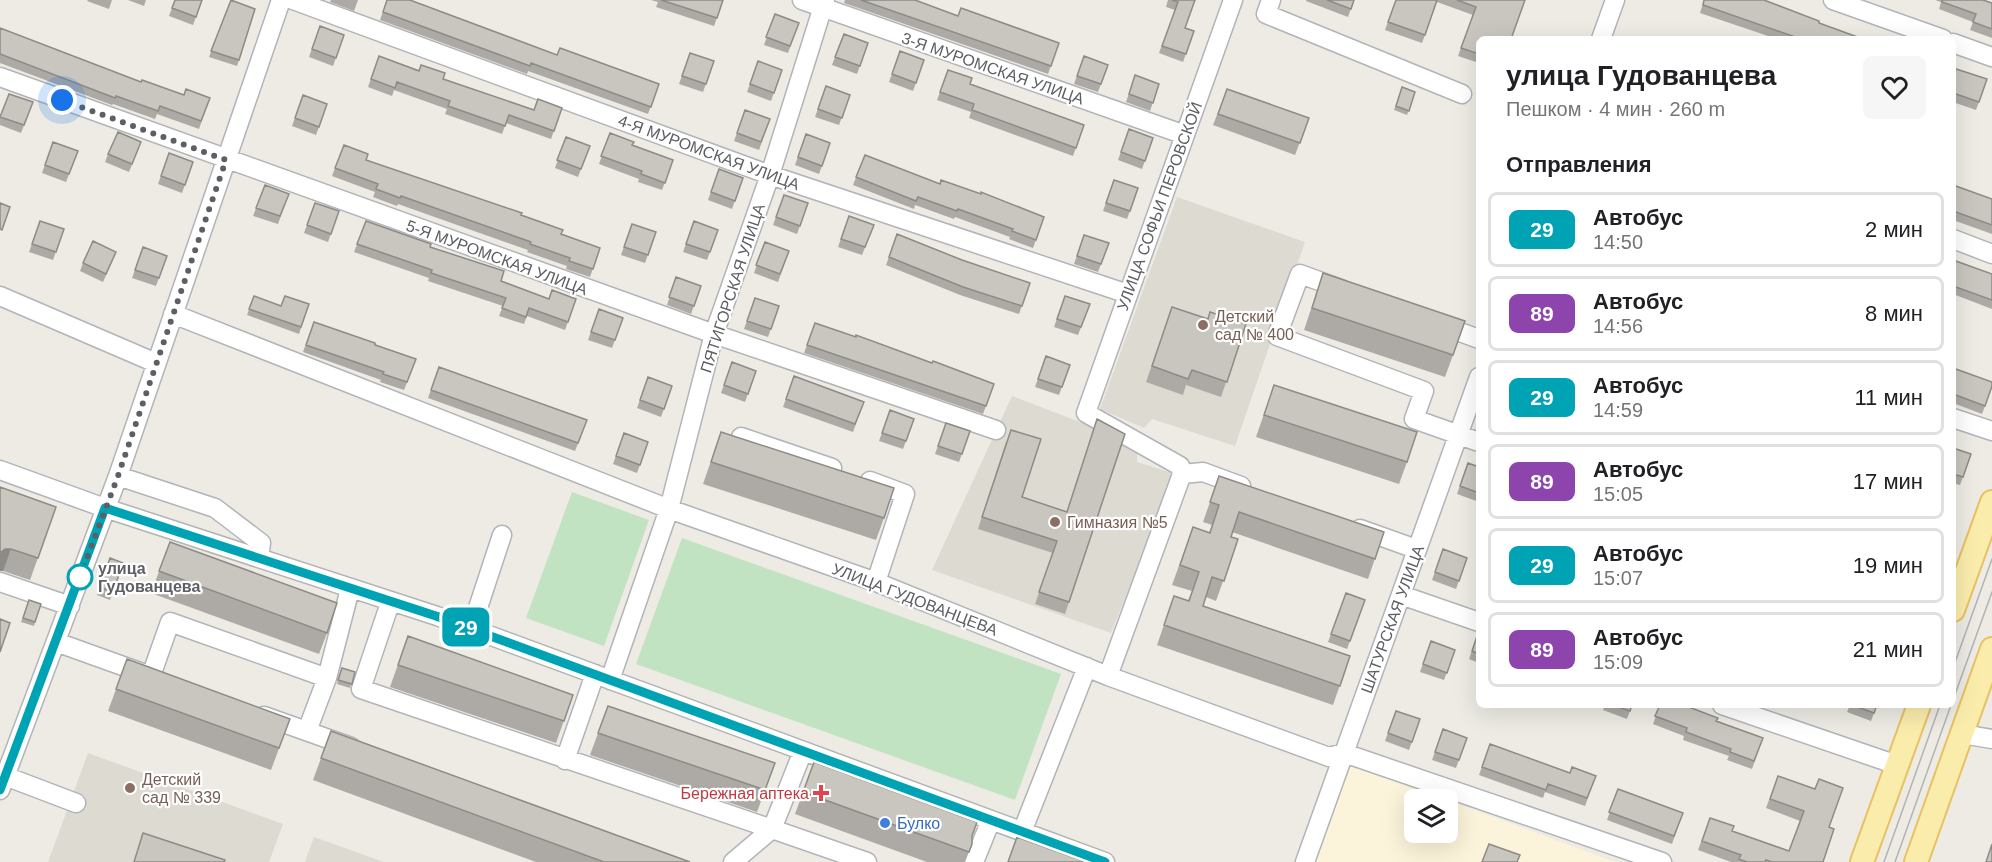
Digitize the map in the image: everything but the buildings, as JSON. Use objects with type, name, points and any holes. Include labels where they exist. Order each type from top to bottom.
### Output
[{"type":"main road","points":[[1956,600],[1992,502]]},
{"type":"main road","points":[[1916,862],[1992,649]]},
{"type":"main road","points":[[1862,862],[1918,708]]},
{"type":"street","points":[[76,803],[3,783],[118,476],[281,0]]},
{"type":"street","name":"4-Я МУРОМСКАЯ УЛИЦА","points":[[293,0],[770,175],[1128,294]]},
{"type":"street","name":"3-Я МУРОМСКАЯ УЛИЦА","points":[[802,0],[824,4],[1185,135]]},
{"type":"street","name":"УЛИЦА СОФЬИ ПЕРОВСКОЙ","points":[[1182,474],[1180,466],[1086,413],[1233,0]]},
{"type":"street","points":[[1271,0],[1266,14],[1462,94]]},
{"type":"street","points":[[1602,36],[1615,0]]},
{"type":"street","points":[[1833,0],[1934,36]]},
{"type":"street","name":"ПЯТИГОРСКАЯ УЛИЦА","points":[[565,760],[602,677],[669,509],[714,334],[770,175],[824,4]]},
{"type":"street","points":[[1956,44],[1992,57]]},
{"type":"street","name":"5-Я МУРОМСКАЯ УЛИЦА","points":[[0,77],[714,334],[996,430]]},
{"type":"street","points":[[1956,240],[1992,254]]},
{"type":"street","points":[[1356,294],[1300,274],[1277,336],[1424,391],[1414,419],[1476,441]]},
{"type":"street","points":[[0,296],[156,363]]},
{"type":"street","name":"УЛИЦА ГУДОВАНЦЕВА","points":[[173,314],[669,509],[876,582],[1108,676],[1329,757],[1344,753],[1662,862]]},
{"type":"street","points":[[1423,319],[1476,338]]},
{"type":"street","name":"ШАТУРСКАЯ УЛИЦА","points":[[1305,862],[1476,385]]},
{"type":"street","points":[[1956,419],[1992,431]]},
{"type":"street","points":[[741,437],[905,494],[876,582]]},
{"type":"street","points":[[0,470],[105,508],[471,629],[1105,862]]},
{"type":"street","points":[[1108,676],[1182,474],[1203,472],[1259,492]]},
{"type":"street","points":[[118,476],[215,508],[261,543],[259,558]]},
{"type":"street","points":[[1349,525],[1416,549]]},
{"type":"street","points":[[471,629],[502,535]]},
{"type":"street","points":[[0,582],[70,606]]},
{"type":"street","points":[[307,731],[327,678],[350,589]]},
{"type":"street","points":[[1401,595],[1476,621]]},
{"type":"street","points":[[390,603],[361,689],[867,862]]},
{"type":"street","points":[[151,676],[170,622],[327,678]]},
{"type":"street","points":[[56,642],[173,684]]},
{"type":"street","points":[[1022,832],[1087,667]]},
{"type":"street","points":[[1731,708],[1897,765]]},
{"type":"street","points":[[251,711],[363,751]]},
{"type":"street","points":[[1962,734],[1992,739]]},
{"type":"street","points":[[733,862],[772,829],[802,750]]},
{"type":"street","points":[[974,862],[991,819]]},
{"type":"shaded area","name":"Детский сад № 400","points":[[1177,197],[1305,242],[1235,446],[1152,419],[1144,428],[1100,409]]},
{"type":"shaded area","name":"Гимназия №5","points":[[1012,396],[1137,444],[1137,462],[1175,474],[1111,633],[932,570]]},
{"type":"shaded area","name":"Детский сад № 339","points":[[88,753],[283,824],[269,862],[48,862]]},
{"type":"shaded area","points":[[1350,763],[1418,789],[1404,789],[1404,843],[1458,843],[1458,804],[1615,862],[1313,862]]},
{"type":"shaded area","points":[[314,837],[384,862],[305,862]]},
{"type":"green space","points":[[572,492],[649,520],[604,646],[526,618]]},
{"type":"green space","points":[[682,538],[1061,674],[1015,800],[636,664]]},
{"type":"tram line","points":[[1956,660],[1992,559]]},
{"type":"tram line","points":[[1956,692],[1992,592]]},
{"type":"tram line","points":[[1884,862],[1939,708]]},
{"type":"tram line","points":[[1895,862],[1950,708]]},
{"type":"bus line","name":"29","points":[[0,790],[105,508],[390,603],[436,616],[1105,862]]},
{"type":"place","name":"Детский сад № 400","points":[[1203,325]]},
{"type":"place","name":"Гимназия №5","points":[[1055,522]]},
{"type":"place","name":"улица Гудованцева","points":[[80,577]]},
{"type":"place","name":"Детский сад № 339","points":[[130,788]]},
{"type":"place","name":"Бережная аптека","points":[[821,793]]},
{"type":"place","name":"Булко","points":[[885,823]]},
{"type":"route","points":[[62,100],[226,160],[118,476],[79,579],[80,577]]}]
